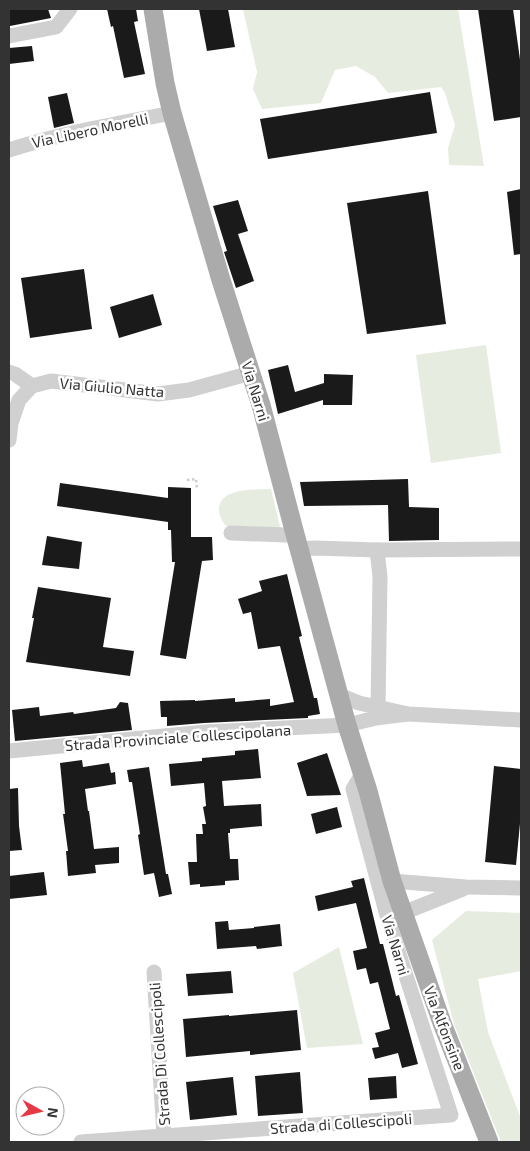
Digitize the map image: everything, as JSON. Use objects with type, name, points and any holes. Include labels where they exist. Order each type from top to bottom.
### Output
[{"type":"main road","name":"Via Narni","points":[[153,9],[172,113],[221,280],[261,405],[347,725],[403,913]]},
{"type":"main road","name":"Via Alfonsine","points":[[403,913],[442,1023],[490,1142]]},
{"type":"street","points":[[9,36],[56,28],[70,9]]},
{"type":"street","name":"Via Libero Morelli","points":[[9,150],[36,141],[172,113]]},
{"type":"street","points":[[9,372],[32,386],[19,400],[11,423],[9,440]]},
{"type":"street","name":"Via Giulio Natta","points":[[32,386],[51,381],[158,394],[189,390],[251,373]]},
{"type":"street","points":[[231,533],[285,535],[297,542],[315,548],[377,550],[521,549]]},
{"type":"street","points":[[377,550],[380,577],[378,706]]},
{"type":"street","points":[[339,695],[359,703],[408,714],[521,720]]},
{"type":"street","name":"Strada Provinciale Collescipolana","points":[[9,751],[205,732],[347,725],[376,718],[408,714]]},
{"type":"street","name":"Via Narni","points":[[362,774],[353,789],[389,923],[451,1115]]},
{"type":"street","points":[[392,880],[466,888],[521,888]]},
{"type":"street","points":[[403,913],[466,888]]},
{"type":"street","name":"Strada Di Collescipoli","points":[[154,972],[164,1136]]},
{"type":"street","name":"Strada di Collescipoli","points":[[81,1142],[451,1115]]},
{"type":"path","points":[[187,480],[196,479],[197,490]]},
{"type":"shaded area","points":[[243,9],[458,9],[484,166],[449,165],[448,148],[455,125],[445,93],[441,87],[388,93],[375,77],[356,66],[335,70],[321,103],[262,109],[253,89],[257,72]]},
{"type":"shaded area","points":[[486,345],[501,453],[431,463],[416,355]]},
{"type":"shaded area","points":[[271,489],[281,531],[228,527],[223,522],[219,509],[225,497],[240,491]]},
{"type":"shaded area","points":[[466,911],[521,913],[521,971],[478,979],[488,1032],[521,1119],[521,1142],[501,1142],[454,1024],[432,940]]},
{"type":"shaded area","points":[[339,947],[363,1044],[307,1048],[293,973]]},
{"type":"building","points":[[9,9],[48,9],[51,18],[10,26]]},
{"type":"building","points":[[107,9],[136,9],[138,21],[134,22],[145,74],[124,78],[113,26],[111,27]]},
{"type":"building","points":[[199,9],[228,9],[235,47],[207,51]]},
{"type":"building","points":[[478,9],[513,9],[521,67],[521,117],[494,121]]},
{"type":"building","points":[[32,46],[34,61],[9,64],[9,48]]},
{"type":"building","points":[[430,92],[437,133],[268,159],[260,119]]},
{"type":"building","points":[[67,93],[74,123],[54,128],[48,97]]},
{"type":"building","points":[[521,189],[521,254],[514,255],[507,192]]},
{"type":"building","points":[[428,191],[446,324],[367,334],[347,203]]},
{"type":"building","points":[[238,200],[248,231],[238,234],[254,281],[236,288],[224,252],[227,251],[213,206]]},
{"type":"building","points":[[84,269],[92,329],[30,338],[21,278]]},
{"type":"building","points":[[153,294],[162,325],[119,338],[110,307]]},
{"type":"building","points":[[288,365],[295,392],[324,383],[324,374],[353,375],[352,405],[323,405],[323,400],[278,414],[268,370]]},
{"type":"building","points":[[408,479],[409,507],[439,508],[439,540],[389,541],[388,505],[304,506],[300,482]]},
{"type":"building","points":[[60,483],[168,498],[168,487],[191,488],[191,537],[212,537],[213,560],[202,561],[186,659],[160,655],[175,562],[172,562],[171,530],[168,530],[168,522],[57,506]]},
{"type":"building","points":[[47,536],[82,542],[79,569],[42,565]]},
{"type":"building","points":[[287,574],[302,636],[299,637],[314,698],[317,698],[320,714],[308,716],[308,718],[167,726],[167,717],[161,717],[160,701],[235,698],[235,702],[270,699],[270,706],[294,702],[280,646],[258,649],[251,612],[243,614],[238,599],[262,591],[259,581]]},
{"type":"building","points":[[38,587],[111,598],[103,647],[134,651],[130,676],[26,662]]},
{"type":"building","points":[[120,702],[128,703],[132,730],[15,741],[12,710],[39,707],[40,716],[73,712],[74,714],[116,708]]},
{"type":"building","points":[[258,749],[261,778],[222,781],[224,806],[261,804],[262,826],[230,829],[230,833],[228,833],[230,859],[238,859],[239,880],[225,881],[225,885],[200,887],[200,884],[190,885],[188,862],[197,862],[196,834],[203,834],[202,824],[206,824],[203,807],[206,806],[204,783],[171,786],[169,764],[202,761],[202,758],[235,755],[235,751]]},
{"type":"building","points":[[327,753],[341,795],[307,796],[297,763]]},
{"type":"building","points":[[82,760],[83,767],[109,763],[111,773],[115,772],[116,784],[85,789],[94,849],[119,847],[119,863],[95,865],[96,873],[68,876],[66,851],[68,851],[63,814],[65,814],[60,763]]},
{"type":"building","points":[[494,766],[521,769],[521,813],[516,865],[485,862]]},
{"type":"building","points":[[149,767],[166,874],[168,874],[172,894],[159,897],[154,873],[144,875],[132,782],[129,782],[127,770]]},
{"type":"building","points":[[18,788],[22,850],[9,851],[9,789]]},
{"type":"building","points":[[337,807],[342,827],[316,834],[311,814]]},
{"type":"building","points":[[44,872],[47,895],[9,899],[9,876]]},
{"type":"building","points":[[364,878],[380,944],[383,944],[396,996],[399,995],[418,1064],[402,1068],[398,1053],[375,1059],[372,1048],[379,1047],[375,1033],[390,1029],[378,982],[370,984],[366,968],[357,970],[353,951],[367,948],[356,903],[318,911],[315,896],[353,887],[351,881]]},
{"type":"building","points":[[228,921],[229,930],[280,924],[282,946],[257,949],[256,946],[217,949],[215,922]]},
{"type":"building","points":[[231,971],[233,993],[188,996],[186,974]]},
{"type":"building","points":[[297,1010],[301,1050],[250,1055],[250,1051],[186,1057],[183,1019]]},
{"type":"building","points":[[300,1072],[303,1113],[258,1116],[255,1076]]},
{"type":"building","points":[[396,1076],[397,1098],[370,1100],[368,1078]]},
{"type":"building","points":[[233,1077],[237,1115],[190,1120],[186,1082]]}]
